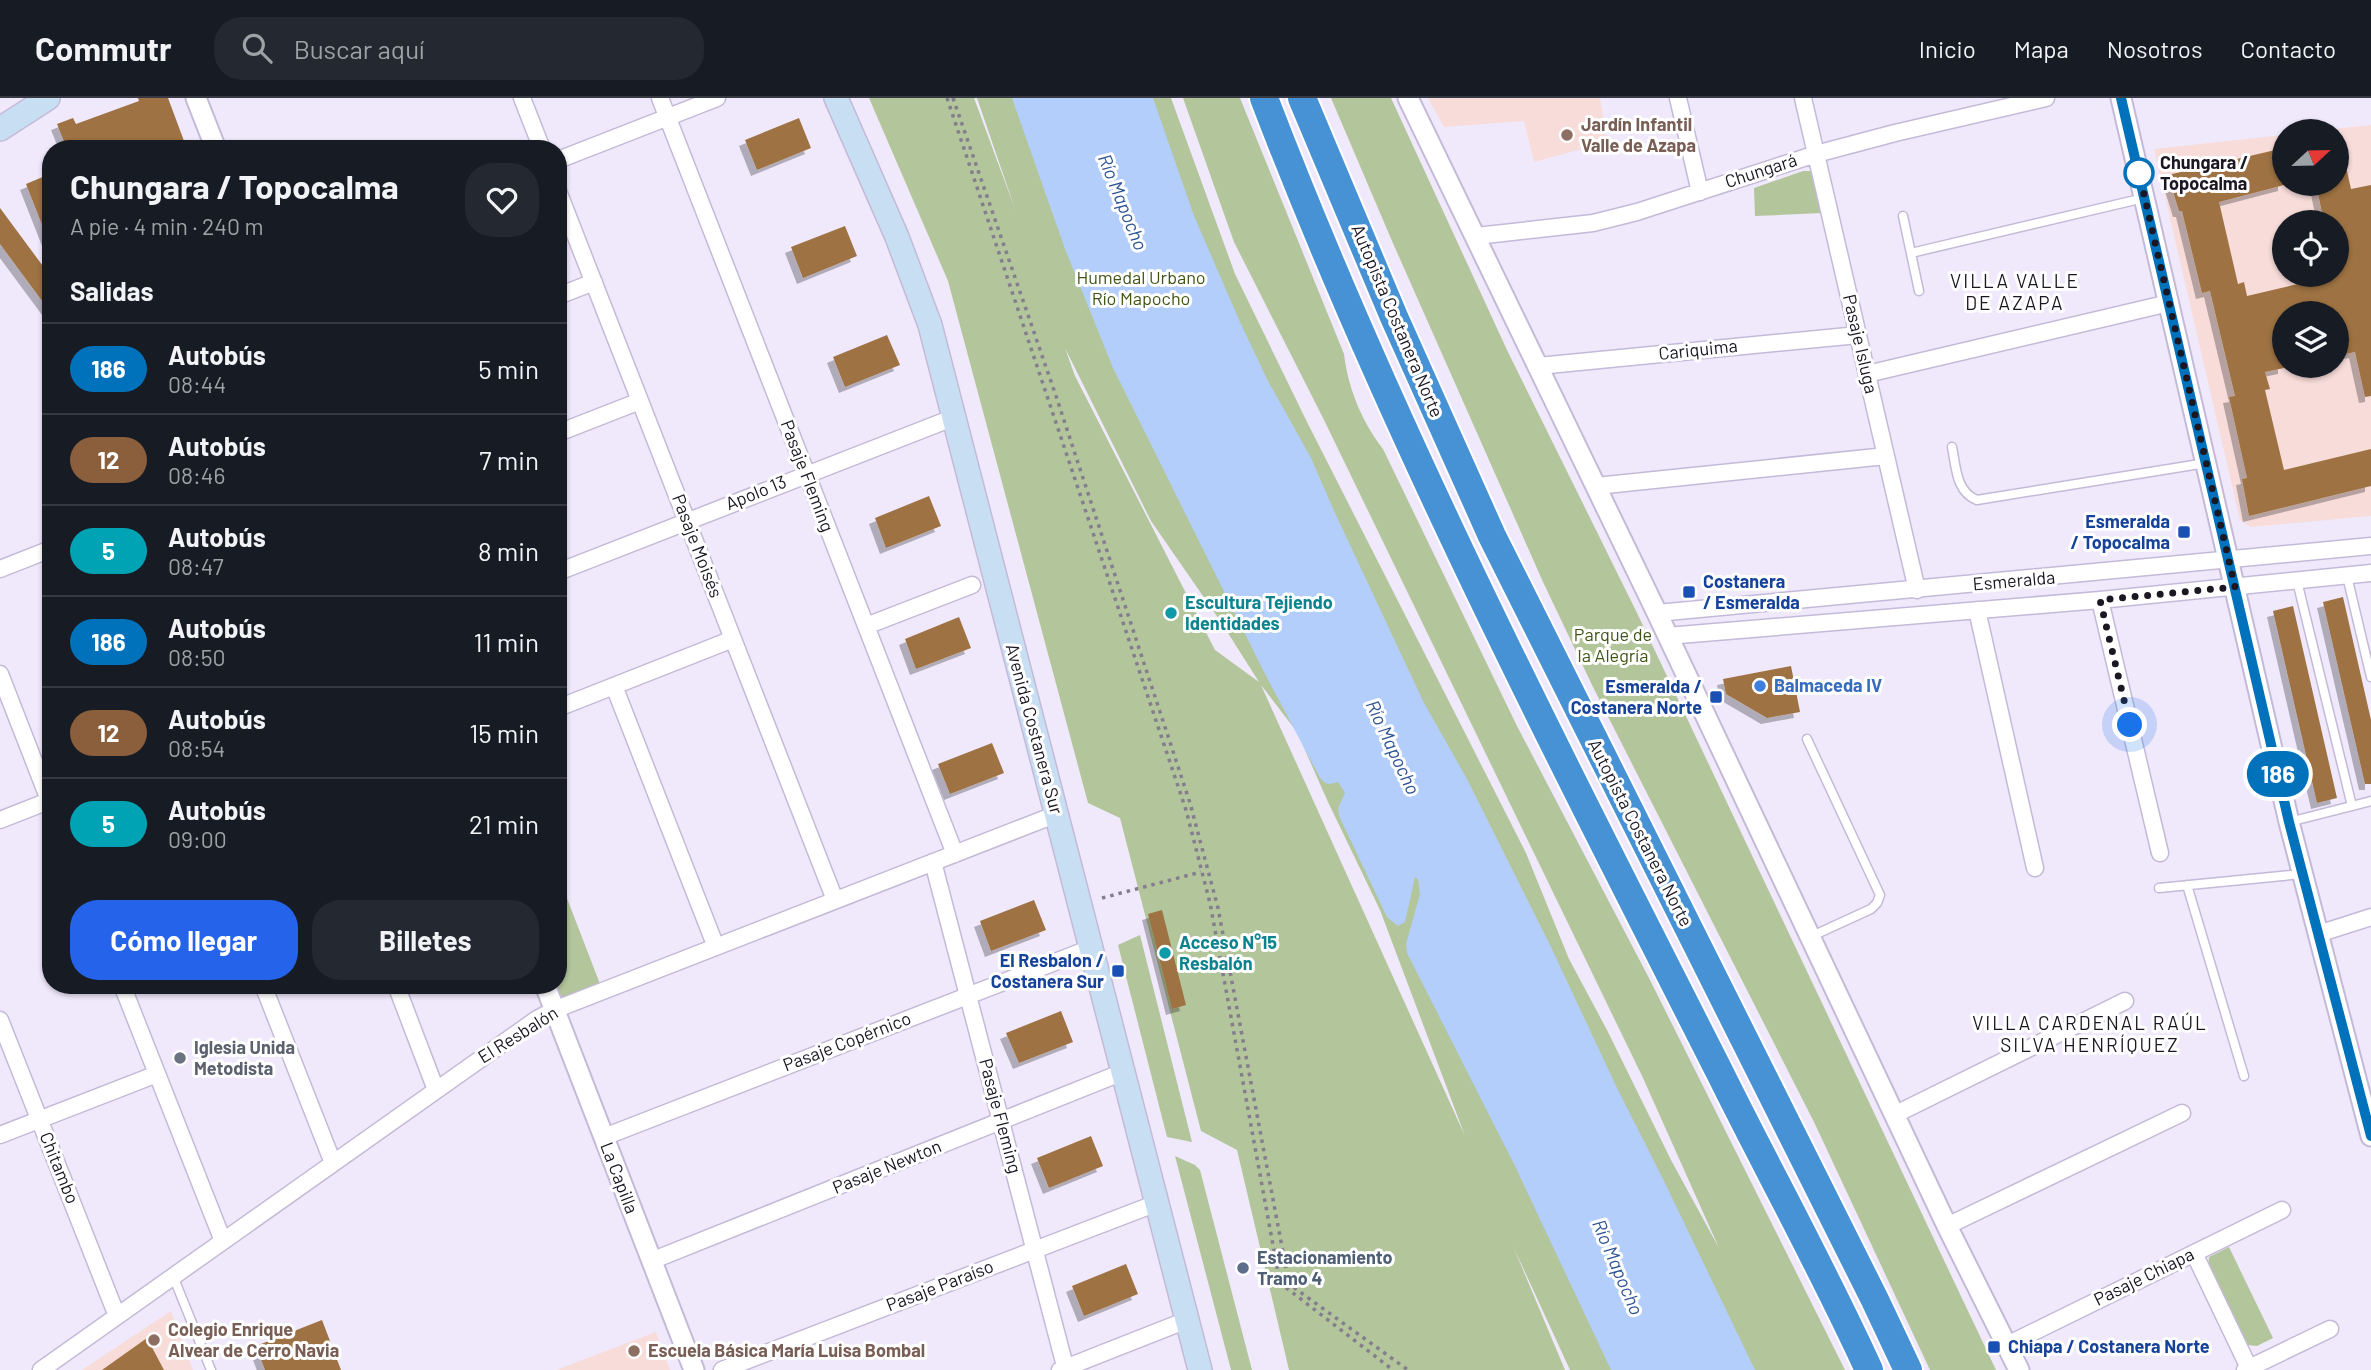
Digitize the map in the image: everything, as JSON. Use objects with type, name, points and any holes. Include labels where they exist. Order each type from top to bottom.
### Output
[{"type":"highway","name":"Autopista Costanera Norte","points":[[1264,98],[1309,212],[1412,448],[1563,761],[1869,1370]]},
{"type":"highway","name":"Autopista Costanera Norte","points":[[1302,98],[1390,309],[1492,536],[1908,1370]]},
{"type":"main road","points":[[0,130],[48,98]]},
{"type":"main road","name":"Avenida Costanera Sur","points":[[836,98],[915,282],[930,325],[1200,1370]]},
{"type":"street","points":[[196,98],[212,140]]},
{"type":"street","points":[[522,98],[538,140]]},
{"type":"street","name":"Pasaje Fleming","points":[[660,98],[955,854]]},
{"type":"street","points":[[567,156],[717,98]]},
{"type":"street","points":[[1408,98],[1657,613],[1947,1226],[2019,1370]]},
{"type":"street","points":[[1678,98],[1700,192]]},
{"type":"street","name":"Pasaje Isluga","points":[[1803,98],[1917,590]]},
{"type":"street","name":"Chungará","points":[[1476,236],[1593,223],[1700,192],[1816,153],[2046,98]]},
{"type":"street","points":[[2121,98],[2289,822],[2371,1136]]},
{"type":"street","name":"Pasaje Moisés","points":[[567,214],[835,900]]},
{"type":"street","points":[[567,292],[594,282]]},
{"type":"street","points":[[1867,374],[2169,303]]},
{"type":"street","name":"Cariquima","points":[[1538,366],[1858,335]]},
{"type":"street","points":[[567,429],[640,401]]},
{"type":"street","name":"Apolo 13","points":[[567,568],[955,417]]},
{"type":"street","points":[[1596,486],[1886,456]]},
{"type":"street","name":"Esmeralda","points":[[1657,613],[2371,547]]},
{"type":"street","points":[[0,569],[42,553]]},
{"type":"street","name":"Esmeralda","points":[[1667,636],[2100,600],[2371,573]]},
{"type":"street","points":[[866,626],[972,585]]},
{"type":"street","points":[[2100,600],[2160,853]]},
{"type":"street","points":[[1977,610],[2035,868]]},
{"type":"street","points":[[567,704],[733,639]]},
{"type":"street","points":[[0,674],[42,782]]},
{"type":"street","points":[[614,686],[716,947]]},
{"type":"street","points":[[0,820],[42,805]]},
{"type":"street","name":"El Resbalón","points":[[41,1370],[526,1026],[555,1010],[1057,814]]},
{"type":"street","name":"Pasaje Fleming","points":[[933,862],[1064,1369]]},
{"type":"street","points":[[2318,934],[2371,917]]},
{"type":"street","name":"Pasaje Copérnico","points":[[604,1137],[1091,948]]},
{"type":"street","points":[[126,994],[223,1241]]},
{"type":"street","points":[[267,994],[333,1163]]},
{"type":"street","points":[[399,994],[436,1090]]},
{"type":"street","name":"La Capilla","points":[[549,994],[694,1370]]},
{"type":"street","points":[[1894,1115],[2126,1001]]},
{"type":"street","name":"Chitambo","points":[[0,1020],[117,1316]]},
{"type":"street","name":"Pasaje Newton","points":[[652,1261],[1124,1072]]},
{"type":"street","points":[[0,1135],[157,1074]]},
{"type":"street","points":[[1947,1226],[2182,1113]]},
{"type":"street","name":"Pasaje Paraíso","points":[[722,1370],[1157,1203]]},
{"type":"street","name":"Pasaje Chiapa","points":[[2007,1345],[2282,1210]]},
{"type":"street","points":[[2194,1253],[2248,1369],[2330,1329]]},
{"type":"street","points":[[1064,1369],[1187,1320]]},
{"type":"lane","points":[[1911,253],[2144,198]]},
{"type":"lane","points":[[1903,216],[1919,291]]},
{"type":"lane","points":[[1952,447],[1961,488],[1968,496],[1977,500],[2206,463]]},
{"type":"lane","points":[[2347,576],[2371,677]]},
{"type":"lane","points":[[2297,581],[2352,806]]},
{"type":"lane","points":[[1807,739],[1880,895],[1871,909],[1810,938]]},
{"type":"lane","points":[[2289,822],[2371,801]]},
{"type":"lane","points":[[2159,887],[2302,874]]},
{"type":"lane","points":[[2188,885],[2244,1076]]},
{"type":"lane","points":[[173,1276],[211,1370]]},
{"type":"path","points":[[947,98],[1186,810],[1210,903],[1280,1283],[1393,1370]]},
{"type":"path","points":[[953,98],[1056,396],[1190,803],[1218,908],[1289,1284],[1408,1370]]},
{"type":"path","points":[[1102,898],[1208,870]]},
{"type":"shaded area","name":"Jardín Infantil Valle de Azapa","points":[[1428,98],[1600,98],[1607,142],[1534,162],[1524,121],[1444,127]]},
{"type":"shaded area","points":[[2371,125],[2371,516],[2251,527],[2240,520],[2154,149],[2272,136],[2272,196],[2349,196],[2349,127]]},
{"type":"shaded area","name":"Colegio Enrique Alvear de Cerro Navia","points":[[171,1311],[193,1370],[82,1370]]},
{"type":"shaded area","name":"Escuela Básica María Luisa Bombal","points":[[656,1332],[670,1370],[556,1370]]},
{"type":"green space","points":[[869,98],[974,98],[1015,209],[977,98],[1171,98],[1235,274],[1307,422],[1526,853],[1569,959],[1719,1248],[1643,1078],[1324,420],[1234,242],[1183,98],[1240,98],[1344,354],[1349,379],[1362,416],[1383,449],[1517,726],[1650,980],[1845,1370],[1570,1370],[1513,1246],[1565,1370],[1289,1370],[1237,1150],[1201,1131],[1120,818],[1088,803],[948,281]],"holes":[[[1065,348],[1151,521],[1259,682],[1215,650],[1075,376]],[[1261,685],[1297,732],[1380,910],[1465,1136]]]},
{"type":"green space","name":"Parque de la Alegría","points":[[1331,98],[1391,98],[1507,350],[1638,615],[1996,1370],[1930,1370],[1814,1122],[1593,687],[1543,582]]},
{"type":"green space","points":[[1803,171],[1814,171],[1822,213],[1755,216],[1754,188]]},
{"type":"green space","points":[[567,898],[600,984],[561,999],[559,994],[567,994]]},
{"type":"green space","points":[[1140,935],[1192,1142],[1167,1137],[1118,945]]},
{"type":"green space","points":[[1175,1156],[1200,1170],[1252,1370],[1231,1370]]},
{"type":"green space","points":[[2229,1247],[2273,1338],[2257,1346],[2247,1345],[2208,1268],[2209,1257]]},
{"type":"water","name":"Humedal Urbano Río Mapocho","points":[[1012,98],[1153,98],[1194,216],[1240,322],[1268,381],[1311,458],[1424,703],[1467,779],[1550,945],[1755,1370],[1611,1370],[1515,1166],[1407,953],[1406,944],[1420,894],[1418,879],[1415,877],[1405,922],[1398,926],[1387,917],[1339,816],[1338,808],[1345,793],[1338,782],[1327,784],[1319,776],[1264,672],[1113,368],[1065,249]]},
{"type":"building","points":[[138,98],[168,98],[184,140],[63,140],[57,124],[73,118],[76,124],[139,101]]},
{"type":"building","points":[[799,118],[811,148],[757,170],[745,140]]},
{"type":"building","points":[[2272,151],[2272,188],[2219,202],[2238,284],[2244,282],[2247,296],[2285,287],[2349,287],[2349,210],[2321,210],[2319,196],[2349,196],[2349,180],[2351,189],[2371,185],[2371,396],[2365,397],[2355,352],[2349,353],[2349,301],[2272,301],[2272,371],[2265,372],[2270,389],[2265,390],[2284,470],[2371,449],[2371,486],[2249,516],[2242,479],[2247,478],[2229,397],[2235,396],[2210,291],[2202,293],[2182,211],[2179,211],[2168,175]]},
{"type":"building","points":[[42,177],[42,225],[26,184]]},
{"type":"building","points":[[0,208],[42,265],[42,301],[0,244]]},
{"type":"building","points":[[845,226],[857,256],[803,278],[791,247]]},
{"type":"building","points":[[887,335],[900,365],[845,387],[833,357]]},
{"type":"building","points":[[929,496],[941,526],[886,548],[875,518]]},
{"type":"building","points":[[2343,597],[2371,720],[2371,784],[2365,784],[2323,602]]},
{"type":"building","points":[[2293,606],[2337,798],[2317,803],[2273,611]]},
{"type":"building","points":[[959,617],[971,648],[916,669],[905,639]]},
{"type":"building","name":"Balmaceda IV","points":[[1791,666],[1800,712],[1767,718],[1726,694],[1723,679]]},
{"type":"building","points":[[992,743],[1004,773],[950,794],[938,764]]},
{"type":"building","points":[[1034,900],[1046,930],[991,951],[980,921]]},
{"type":"building","name":"Acceso N°15 Resbalón","points":[[1162,910],[1186,1005],[1172,1009],[1148,914]]},
{"type":"building","points":[[1061,1011],[1073,1042],[1019,1063],[1006,1033]]},
{"type":"building","points":[[1091,1136],[1103,1166],[1049,1188],[1037,1158]]},
{"type":"building","points":[[1126,1264],[1138,1294],[1084,1316],[1072,1286]]},
{"type":"building","points":[[322,1320],[341,1370],[265,1370],[256,1346]]},
{"type":"building","points":[[147,1338],[164,1370],[102,1370]]},
{"type":"bus line","name":"186","points":[[2121,98],[2289,822],[2371,1136]]},
{"type":"place","name":"Jardín Infantil Valle de Azapa","points":[[1567,135]]},
{"type":"place","name":"Chungara / Topocalma","points":[[2139,173]]},
{"type":"place","name":"Esmeralda / Topocalma","points":[[2184,532]]},
{"type":"place","name":"Costanera / Esmeralda","points":[[1689,592]]},
{"type":"place","name":"Escultura Tejiendo Identidades","points":[[1171,613]]},
{"type":"place","name":"Balmaceda IV","points":[[1760,686]]},
{"type":"place","name":"Esmeralda / Costanera Norte","points":[[1716,697]]},
{"type":"place","name":"Acceso N°15 Resbalón","points":[[1165,953]]},
{"type":"place","name":"El Resbalon / Costanera Sur","points":[[1118,971]]},
{"type":"place","name":"Iglesia Unida Metodista","points":[[180,1058]]},
{"type":"place","name":"Estacionamiento Tramo 4","points":[[1243,1268]]},
{"type":"place","name":"Colegio Enrique Alvear de Cerro Navia","points":[[154,1340]]},
{"type":"place","name":"Chiapa / Costanera Norte","points":[[1994,1347]]},
{"type":"place","name":"Escuela Básica María Luisa Bombal","points":[[634,1351]]},
{"type":"district","name":"VILLA VALLE DE AZAPA","points":[[2015,292]]},
{"type":"district","name":"VILLA CARDENAL RAÚL SILVA HENRÍQUEZ","points":[[2090,1034]]},
{"type":"route","points":[[2130,725],[2100,600],[2235,587],[2139,173]]},
{"type":"water label","name":"Río Mapocho","points":[[1123,202]]},
{"type":"water label","name":"Río Mapocho","points":[[1393,747]]},
{"type":"water label","name":"Río Mapocho","points":[[1618,1267]]}]
